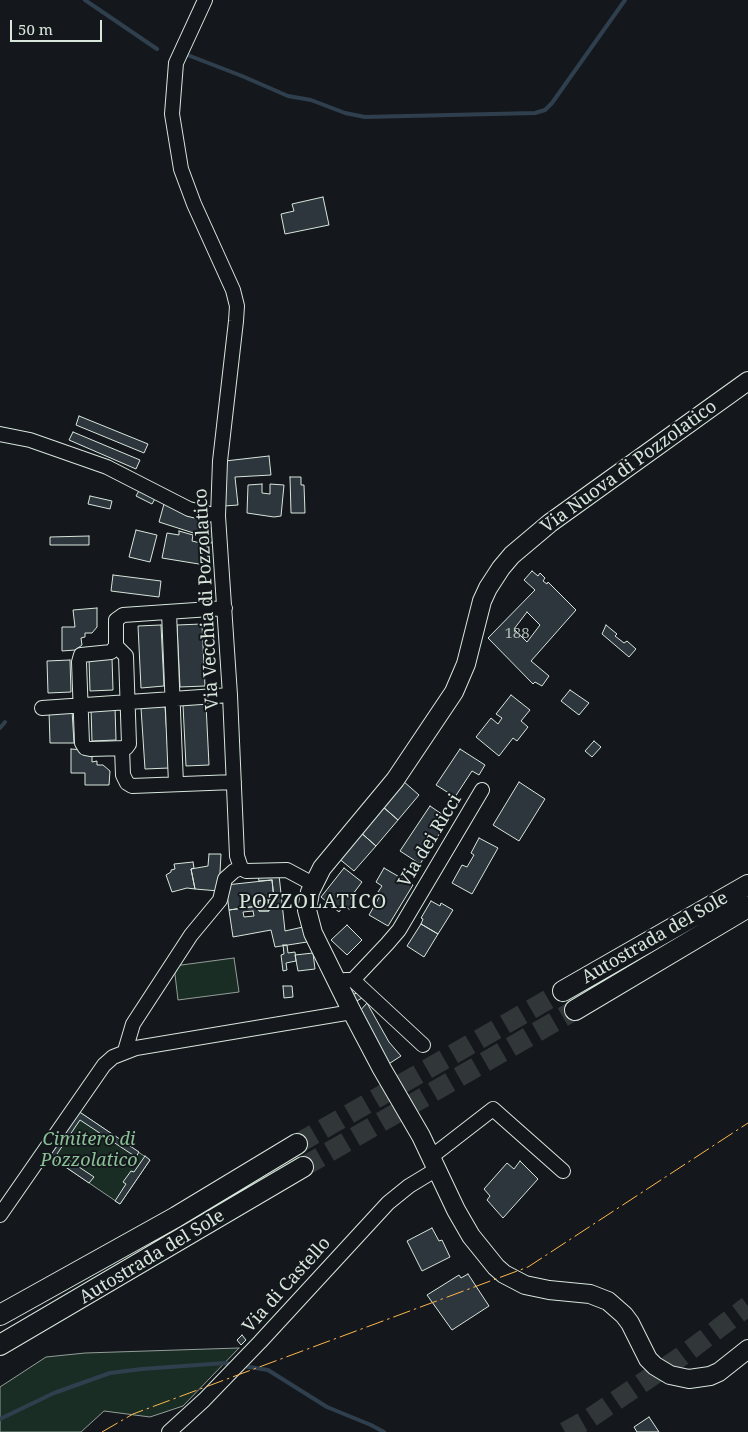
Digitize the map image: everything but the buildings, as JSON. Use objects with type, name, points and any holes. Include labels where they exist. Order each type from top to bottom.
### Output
[{"type":"highway","name":"Autostrada del Sole","points":[[563,991],[748,885]]},
{"type":"highway","name":"Autostrada del Sole","points":[[575,1010],[748,908]]},
{"type":"highway","name":"Autostrada del Sole","points":[[0,1315],[176,1217],[297,1144]]},
{"type":"highway","name":"Autostrada del Sole","points":[[0,1345],[303,1167]]},
{"type":"main road","name":"Via Nuova di Pozzolatico","points":[[748,382],[550,523],[512,555],[494,578],[482,601],[466,664],[454,692],[395,780],[332,854],[313,884],[307,910],[313,933],[346,982],[352,1012],[382,1069],[421,1136],[456,1210],[471,1236],[496,1267],[504,1274],[525,1285],[549,1290],[590,1294],[608,1301],[624,1315],[635,1332],[648,1359],[670,1375],[689,1379],[710,1376],[719,1372],[748,1349]]},
{"type":"street","name":"Via Vecchia di Pozzolatico","points":[[205,0],[176,63],[172,114],[181,169],[194,204],[233,290],[236,306],[236,321],[220,461],[218,516],[230,695],[237,856],[241,868]]},
{"type":"street","points":[[0,434],[30,440],[107,467],[189,509],[218,516]]},
{"type":"street","points":[[116,646],[126,656],[129,744],[126,748],[85,748],[82,744],[79,662],[81,654],[111,652],[116,646],[116,620],[123,615],[225,608]]},
{"type":"street","points":[[169,612],[176,784]]},
{"type":"street","points":[[42,708],[230,695]]},
{"type":"street","points":[[122,748],[123,775],[126,783],[132,786],[234,782]]},
{"type":"street","name":"Via dei Ricci","points":[[346,982],[387,944],[398,930],[482,790]]},
{"type":"street","points":[[124,1051],[133,1024],[191,935],[220,900],[225,880],[234,871],[241,868],[252,872],[286,870],[313,884]]},
{"type":"street","points":[[346,982],[423,1045]]},
{"type":"street","points":[[0,1215],[104,1065],[124,1051],[352,1012]]},
{"type":"street","name":"Via di Castello","points":[[169,1432],[204,1400],[260,1342],[388,1203],[493,1109],[563,1171]]},
{"type":"green space","points":[[234,958],[239,992],[178,1000],[174,966]]},
{"type":"green space","name":"Cimitero di Pozzolatico","points":[[78,1111],[150,1160],[120,1204],[48,1155]]},
{"type":"green space","points":[[239,1348],[183,1406],[150,1417],[104,1411],[81,1432],[0,1432],[0,1387],[46,1357],[85,1353]]},
{"type":"waterway","points":[[85,0],[157,49]]},
{"type":"waterway","points":[[185,54],[288,96],[311,100],[345,113],[365,117],[535,113],[545,110],[552,103],[625,0]]},
{"type":"waterway","points":[[0,728],[5,722]]},
{"type":"waterway","points":[[0,1419],[54,1393],[110,1373],[225,1363],[234,1365]]},
{"type":"waterway","points":[[243,1366],[268,1370],[327,1407],[384,1432]]},
{"type":"tunnel","points":[[297,1144],[563,991]]},
{"type":"tunnel","points":[[303,1167],[575,1010]]},
{"type":"tunnel","points":[[565,1432],[590,1418],[682,1356],[748,1306]]},
{"type":"power","points":[[102,1432],[133,1414],[528,1267],[748,1123]]},
{"type":"district","name":"POZZOLATICO","points":[[313,902]]}]
